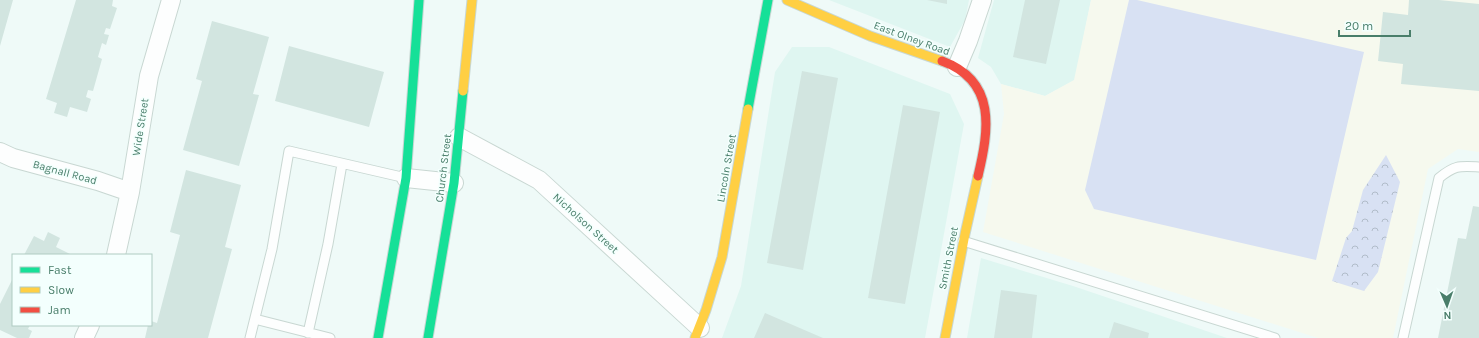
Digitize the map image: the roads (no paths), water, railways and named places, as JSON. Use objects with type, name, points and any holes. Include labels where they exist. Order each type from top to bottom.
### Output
[{"type":"street","name":"Wide Street","points":[[116,254],[130,192],[149,76],[171,0]]},
{"type":"street","points":[[378,338],[406,178],[419,0]]},
{"type":"street","name":"Church Street","points":[[428,338],[454,183],[472,0]]},
{"type":"street","name":"Lincoln Street","points":[[698,333],[722,257],[768,0]]},
{"type":"street","name":"East Olney Road","points":[[787,0],[870,36],[957,67],[969,77],[978,90],[985,109],[987,129],[975,183]]},
{"type":"street","points":[[957,67],[968,41],[982,0]]},
{"type":"street","name":"Nicholson Street","points":[[459,137],[540,180],[698,333]]},
{"type":"street","name":"Bagnall Road","points":[[0,152],[13,158],[98,181],[130,192]]},
{"type":"street","points":[[406,178],[454,183]]},
{"type":"street","name":"Smith Street","points":[[945,338],[975,183]]},
{"type":"lane","points":[[250,338],[272,249],[289,151],[406,178]]},
{"type":"lane","points":[[308,333],[328,244],[342,164]]},
{"type":"lane","points":[[1403,338],[1439,178],[1449,170],[1459,166],[1479,167]]},
{"type":"lane","points":[[963,241],[1275,338]]},
{"type":"lane","points":[[254,319],[330,338]]}]
